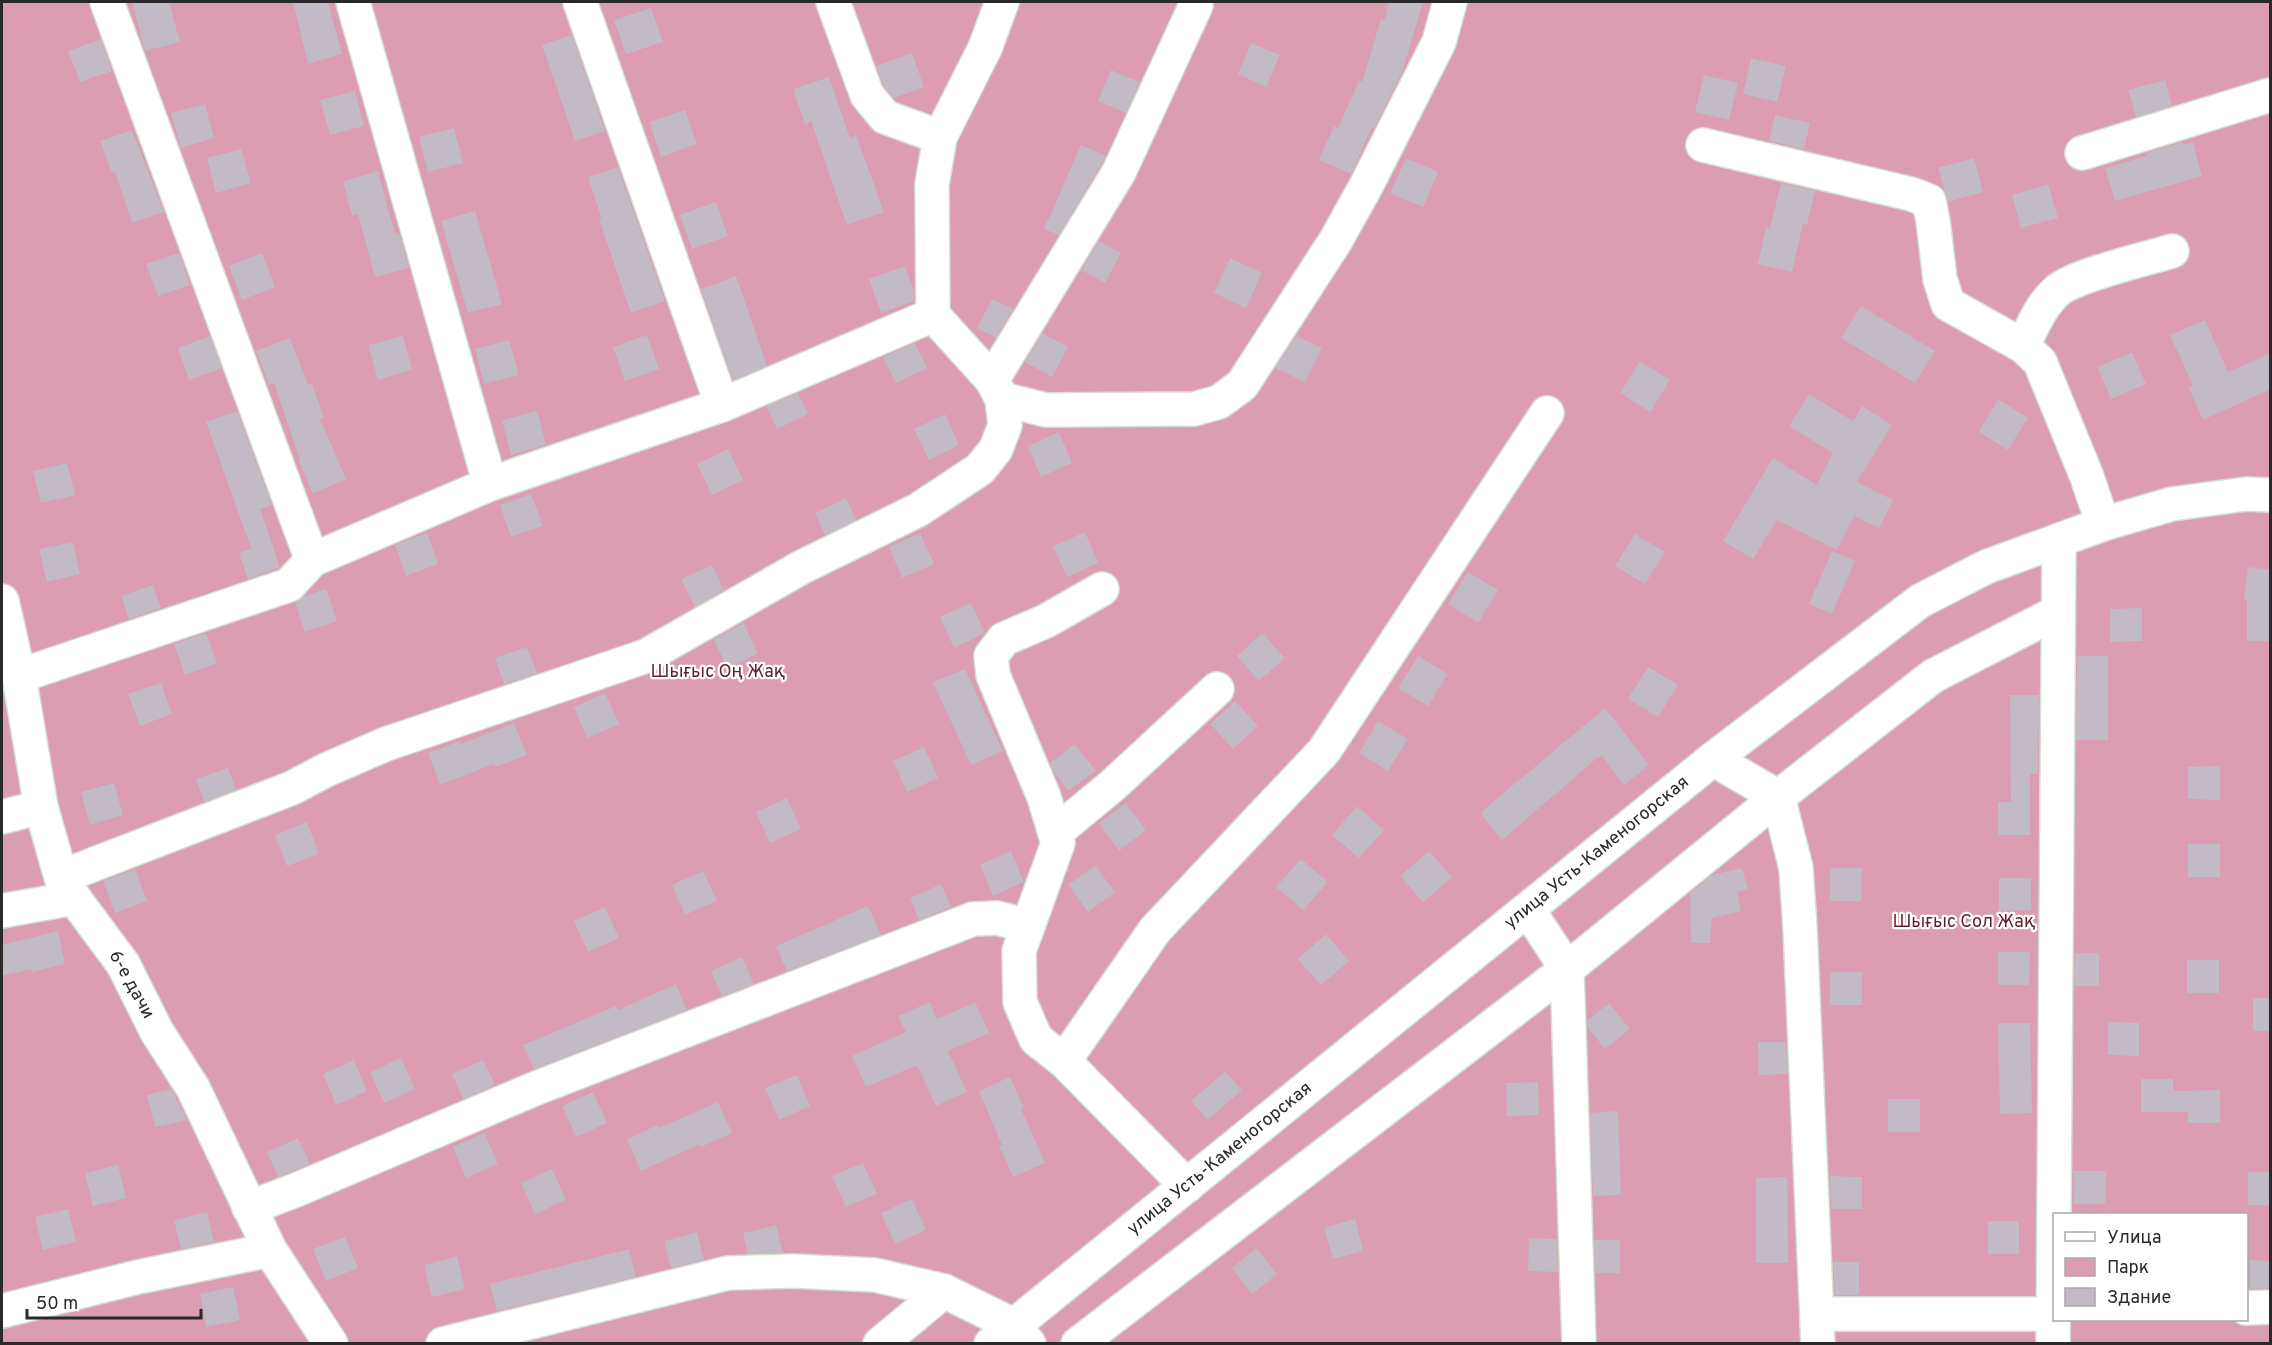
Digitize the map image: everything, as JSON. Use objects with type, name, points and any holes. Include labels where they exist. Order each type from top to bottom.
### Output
[{"type":"street","points":[[106,2],[312,560]]},
{"type":"street","points":[[353,2],[490,484]]},
{"type":"street","points":[[580,2],[722,405]]},
{"type":"street","points":[[834,2],[867,95],[885,117],[940,137]]},
{"type":"street","points":[[2,911],[67,888],[386,744],[646,657],[802,567],[918,510],[981,469],[996,449],[1005,424],[997,390],[933,315],[932,184],[940,137],[985,48],[1002,2]]},
{"type":"street","points":[[997,390],[1046,410],[1194,409],[1219,402],[1242,385],[1336,240],[1366,186],[1439,42],[1450,2]]},
{"type":"street","points":[[997,390],[1119,172],[1196,5]]},
{"type":"street","points":[[2082,153],[2271,95]]},
{"type":"street","points":[[1703,144],[1911,194],[1929,201],[1940,279],[1948,304],[2023,346],[2040,362],[2087,477],[2103,524]]},
{"type":"street","points":[[2023,346],[2041,310],[2058,290],[2079,279],[2172,251]]},
{"type":"street","points":[[19,676],[289,585],[312,560],[490,484],[722,405],[933,315]]},
{"type":"street","points":[[1064,1061],[1155,930],[1324,751],[1547,413]]},
{"type":"street","name":"улица Усть-Каменогорская","points":[[1011,1337],[1187,1186],[1713,759],[1920,601],[1986,567],[2103,524],[2172,504],[2246,494],[2271,495]]},
{"type":"street","points":[[2054,1213],[2059,540]]},
{"type":"street","points":[[1101,589],[1046,621],[1004,639],[992,656],[993,675],[1044,797],[1058,843],[1019,951],[1020,1002],[1036,1039],[1064,1061],[1187,1186]]},
{"type":"street","name":"6-е дачи","points":[[2,602],[19,676],[41,807],[67,888],[123,964],[157,1032],[193,1088],[270,1250],[331,1344]]},
{"type":"street","points":[[1078,1344],[1567,969],[1778,797],[1933,676],[2058,612]]},
{"type":"street","points":[[1055,833],[1113,785],[1217,690]]},
{"type":"street","points":[[1713,759],[1778,797],[1796,868],[1818,1329],[2053,1324]]},
{"type":"street","points":[[2,817],[41,807]]},
{"type":"street","points":[[1528,910],[1567,969],[1579,1344]]},
{"type":"street","points":[[249,1208],[539,1087],[972,919],[997,918],[1028,926]]},
{"type":"street","points":[[2,1311],[138,1277],[270,1250]]},
{"type":"street","points":[[444,1344],[728,1273],[792,1271],[875,1275],[944,1291],[1011,1337]]},
{"type":"street","points":[[880,1344],[944,1291]]},
{"type":"street","points":[[2248,1308],[2271,1308]]},
{"type":"green space","name":"Шығыс Оң Жақ","points":[[2,2],[2270,2],[2270,1343],[2,1344]]},
{"type":"building","points":[[132,2],[169,2],[180,42],[145,51]]},
{"type":"building","points":[[293,2],[328,2],[342,54],[308,64]]},
{"type":"building","points":[[1388,2],[1423,2],[1403,70],[1374,128],[1372,127],[1351,174],[1319,160],[1334,126],[1338,128],[1359,81],[1362,82],[1381,19],[1385,20]]},
{"type":"building","points":[[651,8],[663,42],[626,54],[614,20]]},
{"type":"building","points":[[572,35],[605,131],[575,141],[542,45]]},
{"type":"building","points":[[101,39],[112,71],[80,82],[68,51]]},
{"type":"building","points":[[1251,43],[1280,55],[1266,87],[1238,74]]},
{"type":"building","points":[[912,53],[924,87],[894,98],[884,86],[876,66]]},
{"type":"building","points":[[1751,58],[1786,66],[1777,102],[1743,94]]},
{"type":"building","points":[[1111,70],[1140,82],[1126,113],[1098,101]]},
{"type":"building","points":[[1704,75],[1738,83],[1729,120],[1695,112]]},
{"type":"building","points":[[829,77],[850,138],[856,135],[884,212],[847,225],[811,121],[805,124],[793,89]]},
{"type":"building","points":[[2165,80],[2172,106],[2136,117],[2128,90]]},
{"type":"building","points":[[355,91],[364,126],[330,135],[320,100]]},
{"type":"building","points":[[205,104],[214,138],[181,148],[171,113]]},
{"type":"building","points":[[685,110],[697,144],[661,157],[649,122]]},
{"type":"building","points":[[1775,115],[1810,123],[1804,149],[1769,141]]},
{"type":"building","points":[[454,128],[463,163],[428,172],[419,137]]},
{"type":"building","points":[[132,130],[164,212],[132,223],[115,172],[112,173],[100,141]]},
{"type":"building","points":[[2182,142],[2183,145],[2193,142],[2202,176],[2115,201],[2105,168],[2147,156],[2146,153]]},
{"type":"building","points":[[1081,145],[1106,156],[1059,235],[1044,229]]},
{"type":"building","points":[[241,149],[251,183],[216,193],[207,158]]},
{"type":"building","points":[[1406,158],[1438,172],[1423,207],[1390,193]]},
{"type":"building","points":[[1974,158],[1983,192],[1948,202],[1938,168]]},
{"type":"building","points":[[618,167],[665,301],[631,313],[599,219],[602,219],[588,177]]},
{"type":"building","points":[[378,171],[395,234],[399,233],[409,268],[375,277],[358,214],[352,216],[343,181]]},
{"type":"building","points":[[1781,183],[1815,191],[1807,225],[1803,224],[1792,272],[1758,264],[1766,227],[1770,228]]},
{"type":"building","points":[[2048,184],[2058,218],[2021,228],[2012,195]]},
{"type":"building","points":[[716,202],[728,236],[692,249],[680,215]]},
{"type":"building","points":[[475,211],[502,304],[468,313],[441,221]]},
{"type":"building","points":[[1099,241],[1121,253],[1105,283],[1081,270]]},
{"type":"building","points":[[179,253],[190,285],[158,296],[146,264]]},
{"type":"building","points":[[262,253],[275,287],[242,300],[229,266]]},
{"type":"building","points":[[1230,258],[1262,273],[1246,308],[1214,293]]},
{"type":"building","points":[[905,266],[914,291],[914,301],[881,313],[869,279]]},
{"type":"building","points":[[736,276],[767,366],[733,380],[701,289]]},
{"type":"building","points":[[992,299],[1013,309],[996,338],[977,328]]},
{"type":"building","points":[[1861,306],[1935,351],[1915,383],[1841,338]]},
{"type":"building","points":[[2205,320],[2228,372],[2271,353],[2271,389],[2203,420],[2189,388],[2193,386],[2170,335]]},
{"type":"building","points":[[1042,333],[1068,347],[1052,377],[1025,362]]},
{"type":"building","points":[[647,335],[659,369],[625,381],[613,347]]},
{"type":"building","points":[[210,336],[222,368],[189,380],[178,348]]},
{"type":"building","points":[[403,336],[412,370],[378,380],[368,345]]},
{"type":"building","points":[[1296,336],[1322,348],[1305,382],[1275,368]]},
{"type":"building","points":[[290,338],[308,385],[312,384],[324,418],[320,419],[346,479],[313,494],[299,461],[274,383],[269,385],[256,351]]},
{"type":"building","points":[[509,340],[519,375],[484,384],[475,349]]},
{"type":"building","points":[[915,343],[927,368],[896,383],[883,357]]},
{"type":"building","points":[[2132,352],[2146,384],[2111,399],[2097,367]]},
{"type":"building","points":[[1640,361],[1670,380],[1650,412],[1620,393]]},
{"type":"building","points":[[798,393],[808,414],[777,429],[766,406]]},
{"type":"building","points":[[1809,394],[1853,421],[1862,406],[1892,425],[1857,482],[1893,500],[1879,528],[1854,516],[1837,550],[1777,520],[1753,559],[1723,541],[1773,458],[1817,485],[1833,453],[1789,426]]},
{"type":"building","points":[[1998,399],[2028,418],[2008,450],[1979,432]]},
{"type":"building","points":[[237,411],[272,505],[260,509],[280,567],[248,579],[239,553],[251,548],[206,422]]},
{"type":"building","points":[[537,411],[546,445],[511,455],[502,420]]},
{"type":"building","points":[[945,414],[959,445],[929,460],[914,429]]},
{"type":"building","points":[[1059,432],[1072,463],[1041,477],[1028,446]]},
{"type":"building","points":[[728,449],[743,480],[712,495],[697,464]]},
{"type":"building","points":[[67,463],[75,495],[41,503],[33,471]]},
{"type":"building","points":[[531,494],[543,526],[511,537],[500,505]]},
{"type":"building","points":[[846,498],[856,520],[825,535],[815,513]]},
{"type":"building","points":[[1085,532],[1098,563],[1067,577],[1053,546]]},
{"type":"building","points":[[427,533],[438,564],[406,576],[395,545]]},
{"type":"building","points":[[920,533],[934,564],[902,578],[889,547]]},
{"type":"building","points":[[1635,534],[1665,552],[1645,584],[1615,566]]},
{"type":"building","points":[[73,542],[80,574],[47,582],[39,549]]},
{"type":"building","points":[[1832,551],[1855,561],[1832,614],[1809,604]]},
{"type":"building","points":[[712,565],[724,590],[695,607],[681,579]]},
{"type":"building","points":[[2248,567],[2271,570],[2271,641],[2247,641],[2247,600],[2244,600]]},
{"type":"building","points":[[1468,572],[1498,590],[1478,623],[1448,604]]},
{"type":"building","points":[[153,585],[161,608],[129,619],[121,596]]},
{"type":"building","points":[[326,589],[337,621],[305,632],[295,603],[304,596]]},
{"type":"building","points":[[971,603],[985,633],[954,648],[940,617]]},
{"type":"building","points":[[2142,608],[2142,641],[2110,642],[2110,609]]},
{"type":"building","points":[[744,623],[758,654],[727,668],[714,639]]},
{"type":"building","points":[[206,633],[217,663],[185,675],[174,644]]},
{"type":"building","points":[[1262,633],[1285,658],[1259,681],[1237,656]]},
{"type":"building","points":[[527,647],[537,673],[504,684],[495,658]]},
{"type":"building","points":[[1418,656],[1448,674],[1428,706],[1398,688]]},
{"type":"building","points":[[2077,656],[2108,656],[2108,740],[2076,740]]},
{"type":"building","points":[[1648,667],[1678,685],[1658,717],[1628,699]]},
{"type":"building","points":[[965,669],[1003,751],[971,765],[933,682]]},
{"type":"building","points":[[161,683],[172,714],[140,726],[128,694]]},
{"type":"building","points":[[605,693],[619,724],[587,738],[574,707]]},
{"type":"building","points":[[2010,695],[2039,695],[2038,774],[2030,774],[2030,835],[1998,835],[1998,802],[2011,802]]},
{"type":"building","points":[[1235,701],[1258,726],[1233,749],[1210,724]]},
{"type":"building","points":[[1605,708],[1649,765],[1624,785],[1602,756],[1597,758],[1502,840],[1480,813]]},
{"type":"building","points":[[1378,721],[1408,739],[1388,771],[1359,753]]},
{"type":"building","points":[[514,723],[527,755],[495,767],[494,764],[440,785],[428,753],[460,741],[461,744]]},
{"type":"building","points":[[1075,744],[1096,771],[1068,791],[1050,763]]},
{"type":"building","points":[[924,747],[938,778],[907,792],[893,761]]},
{"type":"building","points":[[2220,766],[2220,800],[2188,799],[2188,767]]},
{"type":"building","points":[[228,768],[236,790],[204,802],[196,779]]},
{"type":"building","points":[[114,783],[123,815],[90,825],[81,792]]},
{"type":"building","points":[[787,798],[801,829],[770,843],[756,812]]},
{"type":"building","points":[[1126,803],[1146,830],[1119,851],[1099,823]]},
{"type":"building","points":[[1357,806],[1384,830],[1359,858],[1332,835]]},
{"type":"building","points":[[307,822],[319,854],[287,866],[275,835]]},
{"type":"building","points":[[2188,844],[2220,844],[2220,877],[2188,877]]},
{"type":"building","points":[[1011,851],[1024,882],[993,896],[980,865]]},
{"type":"building","points":[[1429,851],[1452,877],[1423,902],[1400,876]]},
{"type":"building","points":[[1301,859],[1328,882],[1303,910],[1276,887]]},
{"type":"building","points":[[1095,865],[1115,892],[1088,912],[1068,885]]},
{"type":"building","points":[[1742,868],[1748,889],[1737,892],[1741,911],[1712,918],[1710,943],[1691,943],[1690,893],[1712,875]]},
{"type":"building","points":[[1830,868],[1862,868],[1861,901],[1830,901]]},
{"type":"building","points":[[135,869],[147,901],[115,913],[103,881]]},
{"type":"building","points":[[703,871],[717,901],[685,915],[672,885]]},
{"type":"building","points":[[1999,878],[2031,878],[2031,910],[1999,911]]},
{"type":"building","points":[[941,884],[951,907],[919,920],[910,898]]},
{"type":"building","points":[[868,906],[881,935],[787,971],[776,946]]},
{"type":"building","points":[[605,907],[619,938],[588,952],[574,921]]},
{"type":"building","points":[[58,931],[65,964],[2,976],[2,945]]},
{"type":"building","points":[[1326,934],[1349,961],[1321,985],[1298,959]]},
{"type":"building","points":[[1998,952],[2030,952],[2029,985],[1998,985]]},
{"type":"building","points":[[2075,953],[2099,953],[2099,986],[2074,986]]},
{"type":"building","points":[[742,957],[754,984],[722,996],[711,971]]},
{"type":"building","points":[[2187,960],[2219,960],[2219,993],[2187,993]]},
{"type":"building","points":[[1830,972],[1862,972],[1862,1005],[1830,1005]]},
{"type":"building","points":[[676,984],[687,1010],[534,1069],[523,1045],[616,1006],[618,1010]]},
{"type":"building","points":[[2253,998],[2271,998],[2271,1031],[2253,1031]]},
{"type":"building","points":[[930,1002],[937,1019],[975,1002],[989,1033],[948,1051],[967,1092],[936,1106],[917,1065],[866,1087],[852,1056],[906,1032],[898,1016]]},
{"type":"building","points":[[1609,1003],[1630,1029],[1605,1049],[1588,1028],[1587,1021]]},
{"type":"building","points":[[2108,1022],[2139,1023],[2139,1056],[2108,1055]]},
{"type":"building","points":[[1998,1023],[2030,1023],[2032,1113],[2000,1114]]},
{"type":"building","points":[[1758,1042],[1786,1042],[1788,1074],[1759,1075]]},
{"type":"building","points":[[401,1058],[415,1089],[384,1103],[370,1072]]},
{"type":"building","points":[[354,1060],[367,1091],[336,1105],[323,1074]]},
{"type":"building","points":[[483,1060],[495,1085],[463,1099],[452,1074]]},
{"type":"building","points":[[1225,1071],[1242,1090],[1208,1120],[1191,1101]]},
{"type":"building","points":[[797,1075],[810,1106],[779,1120],[765,1088]]},
{"type":"building","points":[[1010,1077],[1024,1108],[1021,1109],[1045,1163],[1013,1177],[979,1091]]},
{"type":"building","points":[[2141,1079],[2173,1079],[2173,1091],[2220,1090],[2220,1123],[2188,1123],[2188,1112],[2141,1112]]},
{"type":"building","points":[[1538,1082],[1539,1115],[1507,1116],[1506,1083]]},
{"type":"building","points":[[171,1089],[187,1120],[155,1127],[147,1095]]},
{"type":"building","points":[[593,1092],[607,1123],[576,1137],[562,1106]]},
{"type":"building","points":[[1888,1099],[1920,1099],[1920,1132],[1888,1132]]},
{"type":"building","points":[[718,1102],[732,1133],[701,1147],[700,1144],[641,1171],[627,1139],[658,1125],[659,1128]]},
{"type":"building","points":[[1618,1111],[1621,1195],[1593,1196],[1590,1113]]},
{"type":"building","points":[[484,1133],[498,1164],[466,1178],[453,1147]]},
{"type":"building","points":[[298,1138],[310,1164],[278,1177],[267,1152]]},
{"type":"building","points":[[863,1163],[877,1194],[846,1207],[832,1176]]},
{"type":"building","points":[[118,1165],[126,1198],[93,1206],[85,1173]]},
{"type":"building","points":[[552,1169],[566,1200],[535,1214],[521,1183]]},
{"type":"building","points":[[2074,1171],[2106,1171],[2105,1204],[2074,1204]]},
{"type":"building","points":[[2248,1172],[2271,1172],[2271,1205],[2248,1205]]},
{"type":"building","points":[[1830,1176],[1862,1177],[1862,1209],[1831,1209]]},
{"type":"building","points":[[1787,1177],[1788,1263],[1756,1263],[1756,1178]]},
{"type":"building","points":[[912,1199],[926,1230],[895,1244],[881,1213]]},
{"type":"building","points":[[68,1209],[76,1242],[43,1250],[35,1217]]},
{"type":"building","points":[[207,1212],[214,1242],[181,1249],[174,1220]]},
{"type":"building","points":[[1355,1219],[1363,1251],[1333,1259],[1324,1228]]},
{"type":"building","points":[[1988,1221],[2019,1221],[2019,1254],[1988,1254]]},
{"type":"building","points":[[776,1225],[783,1253],[748,1254],[743,1233]]},
{"type":"building","points":[[697,1232],[704,1260],[671,1268],[664,1241]]},
{"type":"building","points":[[345,1237],[358,1268],[326,1281],[313,1249]]},
{"type":"building","points":[[1529,1238],[1557,1239],[1558,1272],[1528,1271]]},
{"type":"building","points":[[1594,1240],[1620,1240],[1620,1273],[1595,1273]]},
{"type":"building","points":[[1256,1248],[1277,1274],[1252,1294],[1232,1268]]},
{"type":"building","points":[[629,1249],[636,1277],[497,1311],[490,1284]]},
{"type":"building","points":[[457,1256],[465,1289],[432,1297],[424,1265]]},
{"type":"building","points":[[2250,1260],[2271,1261],[2271,1288],[2250,1289]]},
{"type":"building","points":[[1833,1262],[1859,1262],[1859,1295],[1835,1295]]},
{"type":"building","points":[[233,1287],[240,1320],[206,1327],[200,1294]]},
{"type":"park label","name":"Шығыс Сол Жақ","points":[[1964,922]]}]
